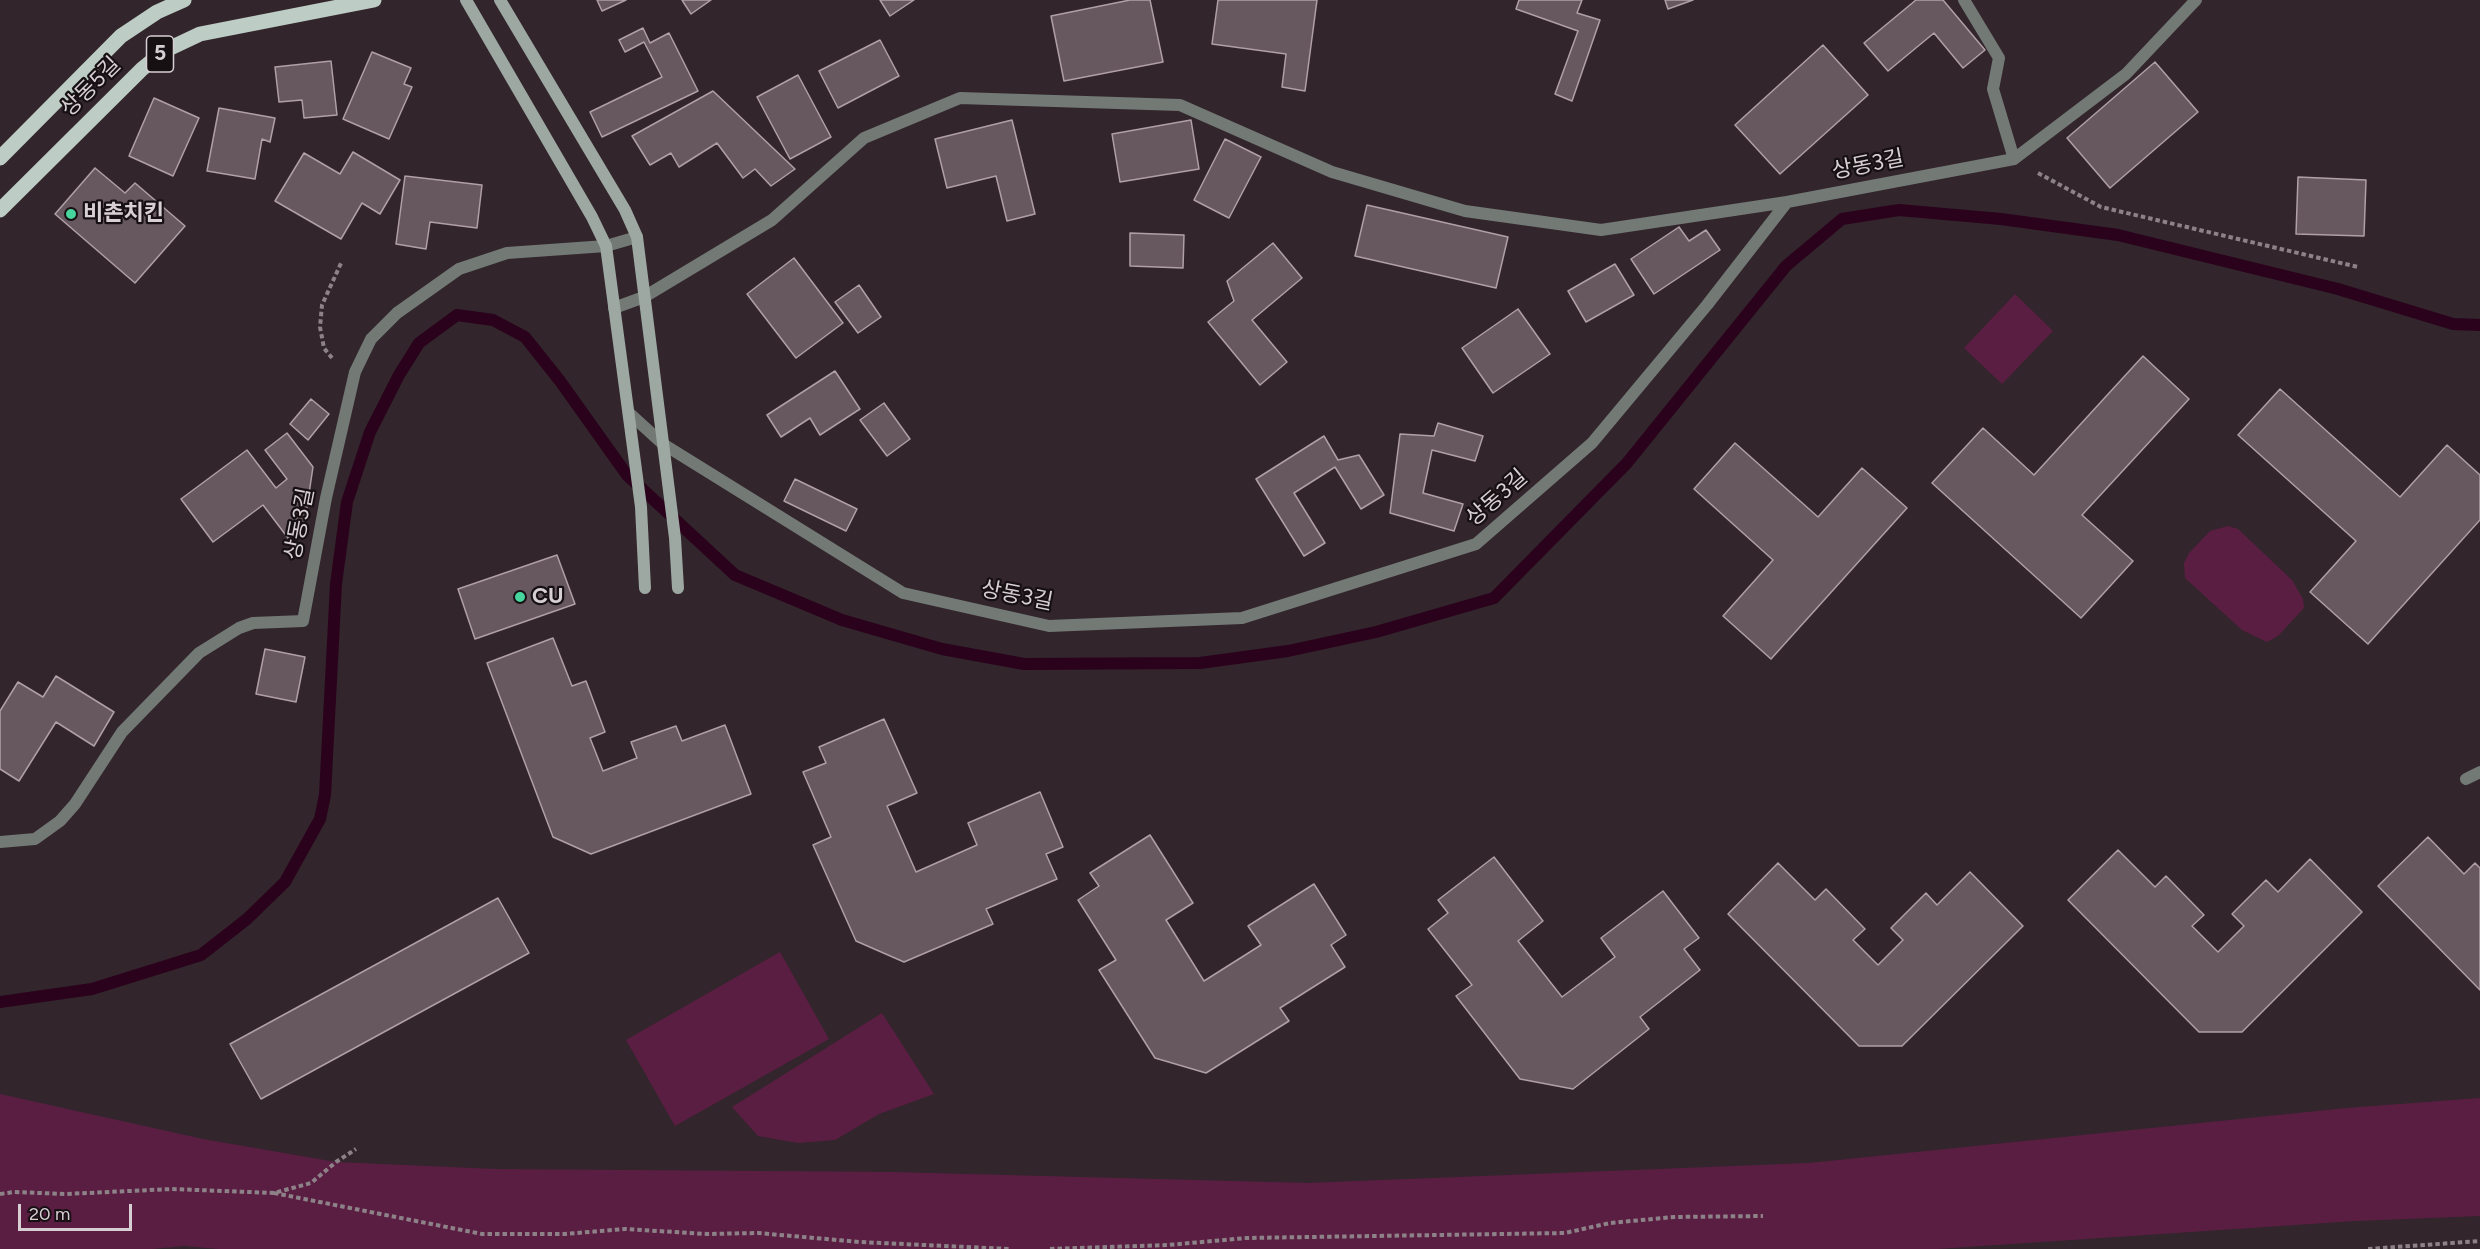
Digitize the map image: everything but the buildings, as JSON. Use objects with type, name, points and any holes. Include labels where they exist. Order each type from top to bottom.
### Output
[{"type":"main road","name":"상동5길","points":[[0,158],[121,36],[157,12],[183,0]]},
{"type":"main road","name":"상동5길","points":[[0,210],[142,69],[164,51],[200,34],[374,0]]},
{"type":"street","points":[[465,0],[592,217],[606,246],[636,463],[641,507],[645,588]]},
{"type":"street","points":[[500,0],[625,210],[637,237],[675,538],[678,588]]},
{"type":"street","points":[[1964,0],[1999,58],[1993,90],[2014,159]]},
{"type":"street","name":"상동3길","points":[[628,413],[663,444],[903,593],[1049,626],[1242,618],[1476,544],[1592,443],[1707,305],[1787,202],[2014,159],[2126,74],[2196,0]]},
{"type":"street","points":[[614,308],[644,297],[772,220],[864,138],[960,98],[1180,105],[1332,172],[1465,211],[1601,230],[1787,202]]},
{"type":"street","name":"상동3길","points":[[0,842],[35,839],[60,821],[75,804],[122,732],[200,653],[239,628],[253,623],[303,621],[306,616],[326,498],[355,372],[371,339],[397,313],[459,268],[507,253],[606,246],[637,237]]},
{"type":"street","points":[[2466,779],[2480,772]]},
{"type":"path","points":[[2014,159],[2100,207],[2358,267]]},
{"type":"path","points":[[342,261],[322,305],[320,327],[324,348],[340,367],[355,372]]},
{"type":"path","points":[[274,1193],[311,1183],[356,1149]]},
{"type":"path","points":[[0,1194],[172,1190],[274,1193],[482,1234],[565,1234],[625,1229],[707,1234],[758,1233],[860,1242],[1010,1249]]},
{"type":"path","points":[[1050,1249],[1168,1245],[1246,1238],[1565,1233],[1610,1223],[1674,1216],[1763,1216]]},
{"type":"path","points":[[2368,1249],[2480,1241]]},
{"type":"shaded area","points":[[2015,294],[2053,331],[2002,384],[1964,348]]},
{"type":"shaded area","points":[[2228,526],[2238,529],[2292,580],[2303,599],[2304,608],[2278,636],[2267,642],[2242,630],[2185,578],[2184,563],[2189,553],[2210,531]]},
{"type":"shaded area","points":[[780,952],[829,1039],[675,1126],[626,1040]]},
{"type":"shaded area","points":[[882,1013],[934,1094],[879,1114],[835,1140],[798,1143],[758,1136],[732,1107]]},
{"type":"shaded area","points":[[0,1094],[203,1139],[336,1162],[495,1169],[892,1172],[1308,1183],[1809,1163],[2347,1108],[2480,1098],[2480,1216],[2355,1221],[1937,1249],[219,1249],[184,1246],[152,1249],[0,1249]]},
{"type":"waterway","points":[[0,1002],[92,989],[201,955],[247,919],[285,882],[320,819],[325,795],[336,584],[347,502],[370,432],[399,375],[419,343],[457,315],[493,320],[525,337],[560,381],[627,475],[735,575],[842,620],[942,649],[1024,664],[1200,663],[1288,651],[1376,632],[1494,598],[1627,463],[1786,266],[1842,219],[1899,210],[2001,219],[2118,235],[2338,289],[2453,324],[2480,325]]},
{"type":"place","name":"비촌치킨","points":[[71,214]]},
{"type":"place","name":"CU","points":[[520,597]]}]
